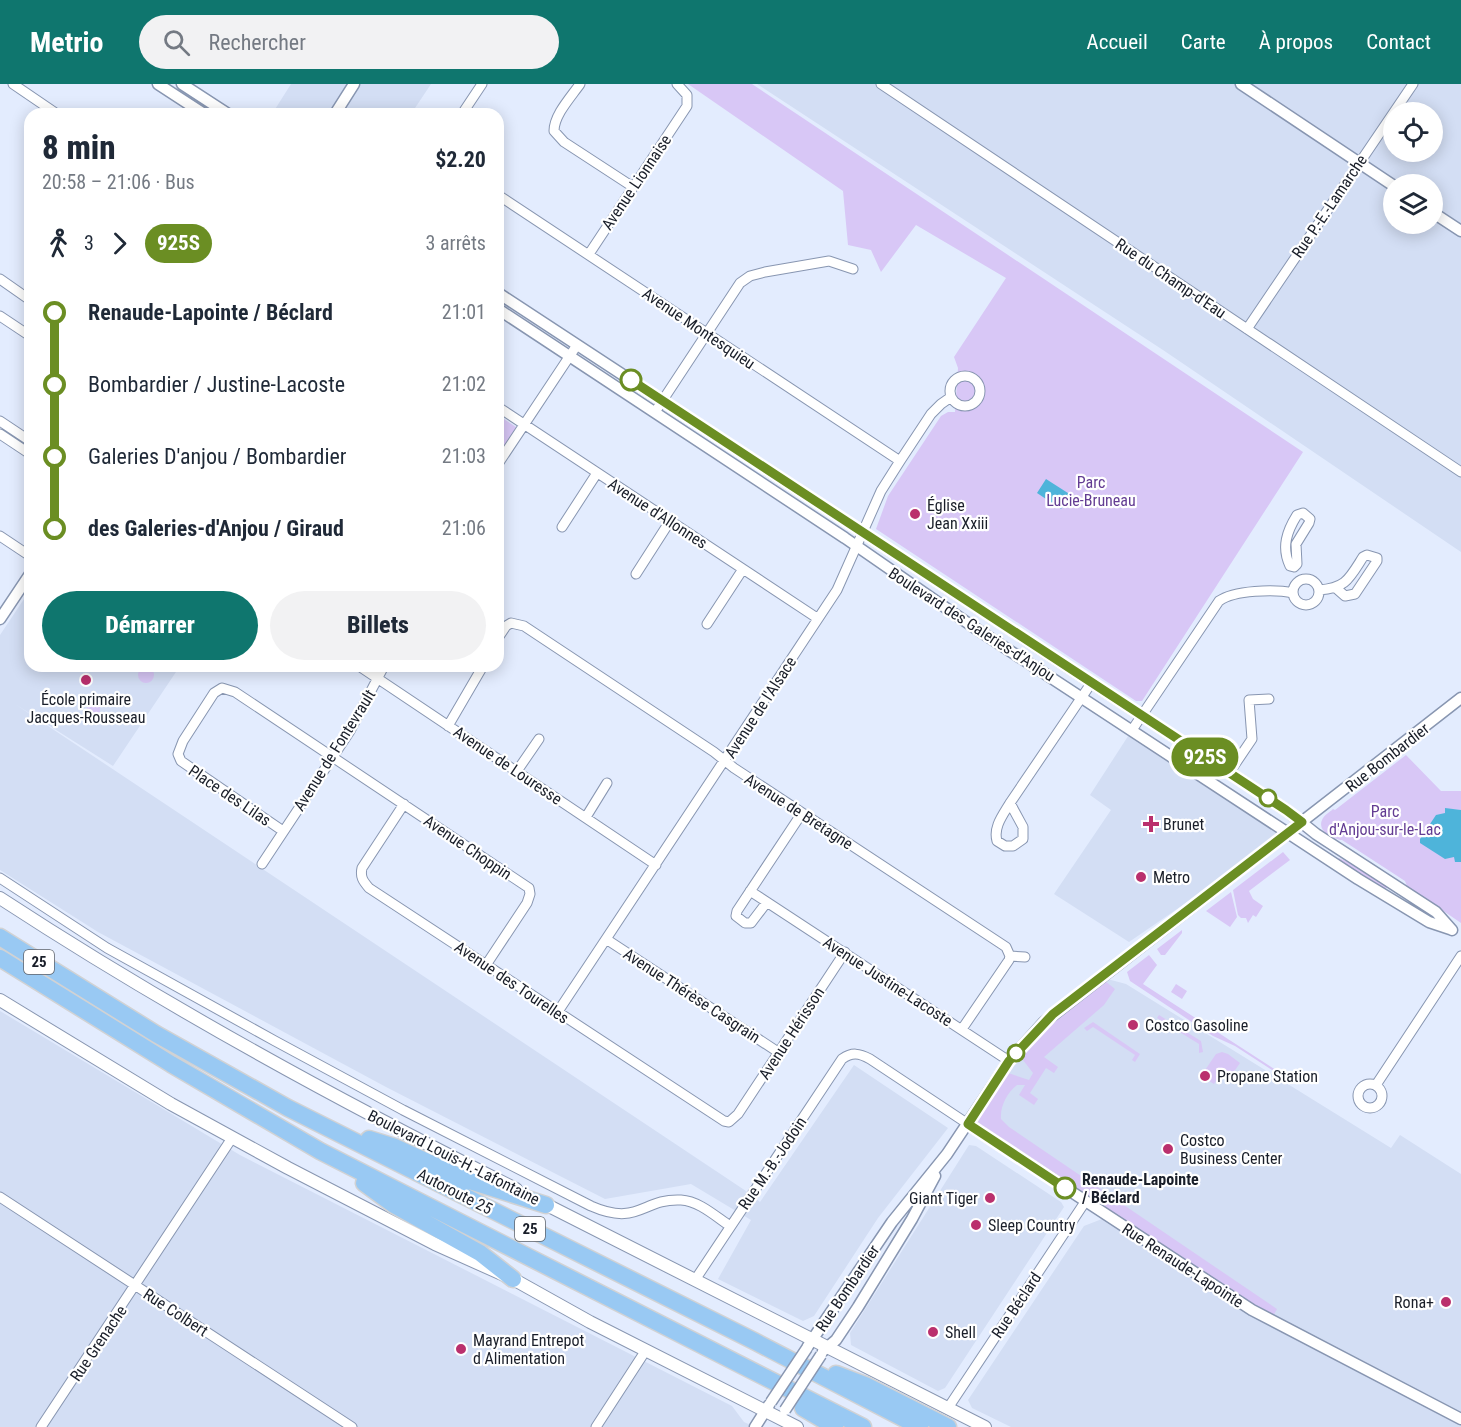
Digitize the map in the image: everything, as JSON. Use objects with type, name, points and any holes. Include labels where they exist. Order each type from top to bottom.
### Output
[{"type":"highway","name":"Autoroute 25","points":[[0,937],[165,1039],[305,1117],[754,1341],[920,1427]]},
{"type":"highway","name":"Autoroute 25","points":[[0,958],[171,1064],[320,1151],[863,1427]]},
{"type":"highway","points":[[305,1117],[394,1147],[467,1180],[546,1205]]},
{"type":"highway","points":[[320,1151],[394,1205],[480,1253],[513,1279]]},
{"type":"highway","points":[[754,1341],[865,1385],[948,1427]]},
{"type":"highway","points":[[700,1344],[835,1427]]},
{"type":"main road","name":"Boulevard Louis-H.-Lafontaine","points":[[0,898],[180,1010],[329,1092],[695,1280],[810,1344],[985,1427]]},
{"type":"main road","points":[[0,1000],[112,1069],[232,1138],[410,1231],[513,1279],[646,1350],[768,1406],[780,1418],[797,1427]]},
{"type":"street","points":[[13,84],[48,108]]},
{"type":"street","points":[[158,84],[195,108]]},
{"type":"street","points":[[183,84],[219,108]]},
{"type":"street","points":[[339,108],[354,84]]},
{"type":"street","points":[[466,108],[482,84]]},
{"type":"street","points":[[580,84],[557,118],[554,131],[564,142],[633,187]]},
{"type":"street","name":"Avenue Lionnaise","points":[[589,254],[684,110],[688,101],[687,95],[677,84]]},
{"type":"street","name":"Rue du Champ-d'Eau","points":[[881,84],[1461,472]]},
{"type":"street","points":[[1241,84],[1383,178]]},
{"type":"street","name":"Rue P.-E.-Lamarche","points":[[1247,329],[1413,84]]},
{"type":"street","name":"Avenue Montesquieu","points":[[504,199],[900,461]]},
{"type":"street","points":[[1443,219],[1461,231]]},
{"type":"street","points":[[655,412],[740,283],[750,276],[765,272],[829,261],[853,269]]},
{"type":"street","points":[[0,279],[24,296]]},
{"type":"street","name":"Boulevard des Galeries-d'Anjou","points":[[504,296],[1230,773],[1436,912],[1456,933]]},
{"type":"street","name":"Boulevard des Galeries-d'Anjou","points":[[504,313],[972,626],[1358,879],[1429,922],[1456,933]]},
{"type":"street","points":[[0,316],[24,332]]},
{"type":"street","points":[[504,455],[577,345]]},
{"type":"street","name":"Avenue de l'Alsace","points":[[557,1012],[837,590],[881,491],[900,461],[932,414],[951,397]]},
{"type":"street","name":"Avenue d'Allonnes","points":[[504,411],[818,618]]},
{"type":"street","points":[[0,421],[24,437]]},
{"type":"street","points":[[0,434],[24,450]]},
{"type":"street","points":[[562,527],[597,473]]},
{"type":"street","points":[[1294,567],[1297,564],[1296,544],[1310,519],[1303,513],[1297,514],[1285,545],[1290,566],[1294,567],[1301,580]]},
{"type":"street","points":[[636,574],[670,521]]},
{"type":"street","points":[[0,536],[24,552]]},
{"type":"street","points":[[1319,590],[1337,589],[1349,580],[1363,557],[1371,555],[1377,558],[1355,594],[1345,596],[1337,589]]},
{"type":"street","points":[[708,624],[743,569]]},
{"type":"street","points":[[1301,580],[1312,580],[1319,590],[1315,602],[1307,605],[1299,604],[1293,593],[1294,587],[1301,580]]},
{"type":"street","points":[[0,619],[24,583]]},
{"type":"street","points":[[1132,730],[1219,600],[1236,594],[1283,591],[1293,593]]},
{"type":"street","points":[[972,626],[982,610]]},
{"type":"street","name":"Avenue de Bretagne","points":[[504,629],[511,623],[524,626],[1006,947],[1010,956]]},
{"type":"street","name":"Avenue de Louresse","points":[[368,672],[656,865]]},
{"type":"street","name":"Avenue de Fontevrault","points":[[262,864],[350,731],[382,672]]},
{"type":"street","points":[[448,726],[480,672]]},
{"type":"street","points":[[1010,803],[1092,682]]},
{"type":"street","name":"Place des Lilas","points":[[283,831],[181,761],[178,754],[180,747],[212,697],[218,690],[228,689],[332,757]]},
{"type":"street","name":"Rue Bombardier","points":[[755,1427],[892,1222],[947,1154],[1009,1061],[1053,1014],[1461,698]]},
{"type":"street","points":[[1230,773],[1252,739],[1249,700],[1269,699]]},
{"type":"street","points":[[517,771],[539,739]]},
{"type":"street","name":"Avenue Choppin","points":[[332,757],[529,888],[527,903],[486,965]]},
{"type":"street","points":[[586,817],[608,783]]},
{"type":"street","name":"Avenue des Tourelles","points":[[404,804],[362,868],[360,875],[369,888],[724,1121],[729,1122],[738,1114]]},
{"type":"street","points":[[767,902],[753,922],[746,923],[736,916],[735,912],[802,813]]},
{"type":"street","name":"Boulevard Louis-H.-Lafontaine","points":[[0,878],[119,955],[367,1091],[591,1206],[624,1215],[681,1200],[700,1206],[730,1226]]},
{"type":"street","name":"Avenue Justine-Lacoste","points":[[750,891],[1009,1061]]},
{"type":"street","name":"Avenue Thérèse Casgrain","points":[[606,939],[778,1052]]},
{"type":"street","name":"Avenue Hérisson","points":[[738,1114],[845,952]]},
{"type":"street","points":[[962,1029],[1010,956],[1025,957]]},
{"type":"street","points":[[1376,1085],[1461,957]]},
{"type":"street","name":"Rue M.-B.-Jodoin","points":[[695,1280],[842,1059],[856,1053]]},
{"type":"street","name":"Rue Renaude-Lapointe","points":[[856,1053],[870,1059],[1252,1310],[1461,1419]]},
{"type":"street","name":"Rue Grenache","points":[[41,1427],[232,1138]]},
{"type":"street","name":"Rue Bombardier","points":[[780,1418],[824,1351],[836,1340],[870,1289],[947,1154]]},
{"type":"street","name":"Rue Colbert","points":[[0,1197],[352,1427]]},
{"type":"street","name":"Rue Béclard","points":[[948,1408],[1085,1202]]},
{"type":"street","points":[[596,1427],[646,1350]]},
{"type":"shaded area","points":[[291,84],[431,84],[415,108],[276,108]]},
{"type":"shaded area","points":[[757,84],[1461,84],[1461,552],[1163,350]]},
{"type":"shaded area","points":[[24,599],[24,672],[176,672],[113,766],[15,704],[760,1202],[854,1065],[948,1128],[878,1218],[814,1316],[803,1321],[718,1279],[751,1220],[691,1184],[605,1199],[386,1087],[98,932],[0,870],[0,635]]},
{"type":"shaded area","points":[[1132,730],[1289,832],[1129,942],[1054,894],[1111,810],[1090,795]]},
{"type":"shaded area","points":[[1100,977],[1126,984],[1391,1148],[1400,1135],[1461,1174],[1461,1427],[1011,1427],[972,1408],[968,1400],[1084,1226],[1107,1217],[968,1124],[1009,1061]]},
{"type":"shaded area","points":[[0,1011],[240,1155],[732,1406],[744,1422],[755,1427],[0,1427]]},
{"type":"shaded area","points":[[969,1145],[976,1146],[1061,1202],[1064,1207],[945,1388],[938,1391],[851,1345],[850,1333]]},
{"type":"green space","name":"Parc Lucie-Bruneau","points":[[688,84],[752,84],[1303,452],[1142,701],[1136,701],[876,529],[888,496],[941,416],[948,412],[955,412],[958,368],[954,357],[1006,278],[916,225],[881,272],[871,250],[848,245],[843,191]]},
{"type":"green space","points":[[504,419],[519,429],[504,452]]},
{"type":"green space","points":[[138,672],[154,672],[154,678],[149,683],[143,683],[138,678]]},
{"type":"green space","points":[[88,695],[101,696],[99,722],[86,722]]},
{"type":"green space","name":"Parc d'Anjou-sur-le-Lac","points":[[1406,755],[1441,791],[1461,791],[1461,810],[1445,809],[1456,862],[1461,862],[1461,923],[1407,886],[1405,881],[1342,840],[1330,836],[1322,828],[1322,820],[1327,814]]},
{"type":"green space","points":[[1283,852],[1290,860],[1249,891],[1253,899],[1263,906],[1256,917],[1253,915],[1248,923],[1246,918],[1238,915],[1233,890]]},
{"type":"green space","points":[[1339,858],[1365,870],[1388,887],[1383,889],[1338,860]]},
{"type":"green space","points":[[1231,892],[1237,917],[1230,927],[1206,911]]},
{"type":"green space","points":[[1182,930],[1165,955],[1161,955],[1157,949]]},
{"type":"green space","points":[[1149,955],[1157,965],[1143,984],[1279,1072],[1278,1074],[1235,1046],[1213,1036],[1130,981],[1127,972]]},
{"type":"green space","points":[[1100,977],[1115,989],[1104,1005],[1044,1057],[1058,1067],[1054,1073],[1046,1068],[1030,1093],[1038,1099],[1034,1105],[1019,1095],[1025,1085],[1017,1085],[1005,1100],[1001,1119],[1009,1127],[1277,1309],[1271,1320],[968,1124],[1002,1071],[1029,1080],[1033,1073],[1023,1060],[1019,1049]]},
{"type":"green space","points":[[1176,984],[1187,991],[1182,999],[1171,992]]},
{"type":"green space","points":[[1159,1015],[1201,1041],[1203,1052],[1199,1053],[1199,1044],[1157,1018]]},
{"type":"green space","points":[[1093,1022],[1140,1054],[1135,1062],[1132,1060],[1135,1055],[1093,1027],[1087,1031],[1084,1028]]},
{"type":"green space","points":[[1222,1052],[1240,1063],[1231,1076],[1223,1071],[1214,1084],[1201,1076],[1216,1054]]},
{"type":"water","points":[[1046,479],[1071,495],[1061,509],[1037,493]]},
{"type":"water","points":[[1445,808],[1461,810],[1461,862],[1455,862],[1454,857],[1445,859],[1420,843],[1420,839],[1436,815],[1445,813]]},
{"type":"bus line","name":"925S","points":[[631,380],[1302,822],[1053,1014],[1009,1061],[977,1109],[968,1124],[1065,1188]]},
{"type":"place","name":"Église Jean Xxiii","points":[[915,514]]},
{"type":"place","name":"École primaire Jacques-Rousseau","points":[[86,680]]},
{"type":"place","name":"Brunet","points":[[1151,824]]},
{"type":"place","name":"Metro","points":[[1141,877]]},
{"type":"place","name":"Costco Gasoline","points":[[1133,1025]]},
{"type":"place","name":"Propane Station","points":[[1205,1076]]},
{"type":"place","name":"Costco Business Center","points":[[1168,1149]]},
{"type":"place","name":"Renaude-Lapointe / Béclard","points":[[1065,1188]]},
{"type":"place","name":"Giant Tiger","points":[[990,1198]]},
{"type":"place","name":"Sleep Country","points":[[976,1225]]},
{"type":"place","name":"Rona+","points":[[1446,1302]]},
{"type":"place","name":"Shell","points":[[933,1332]]},
{"type":"place","name":"Mayrand Entrepot d Alimentation","points":[[461,1349]]}]
